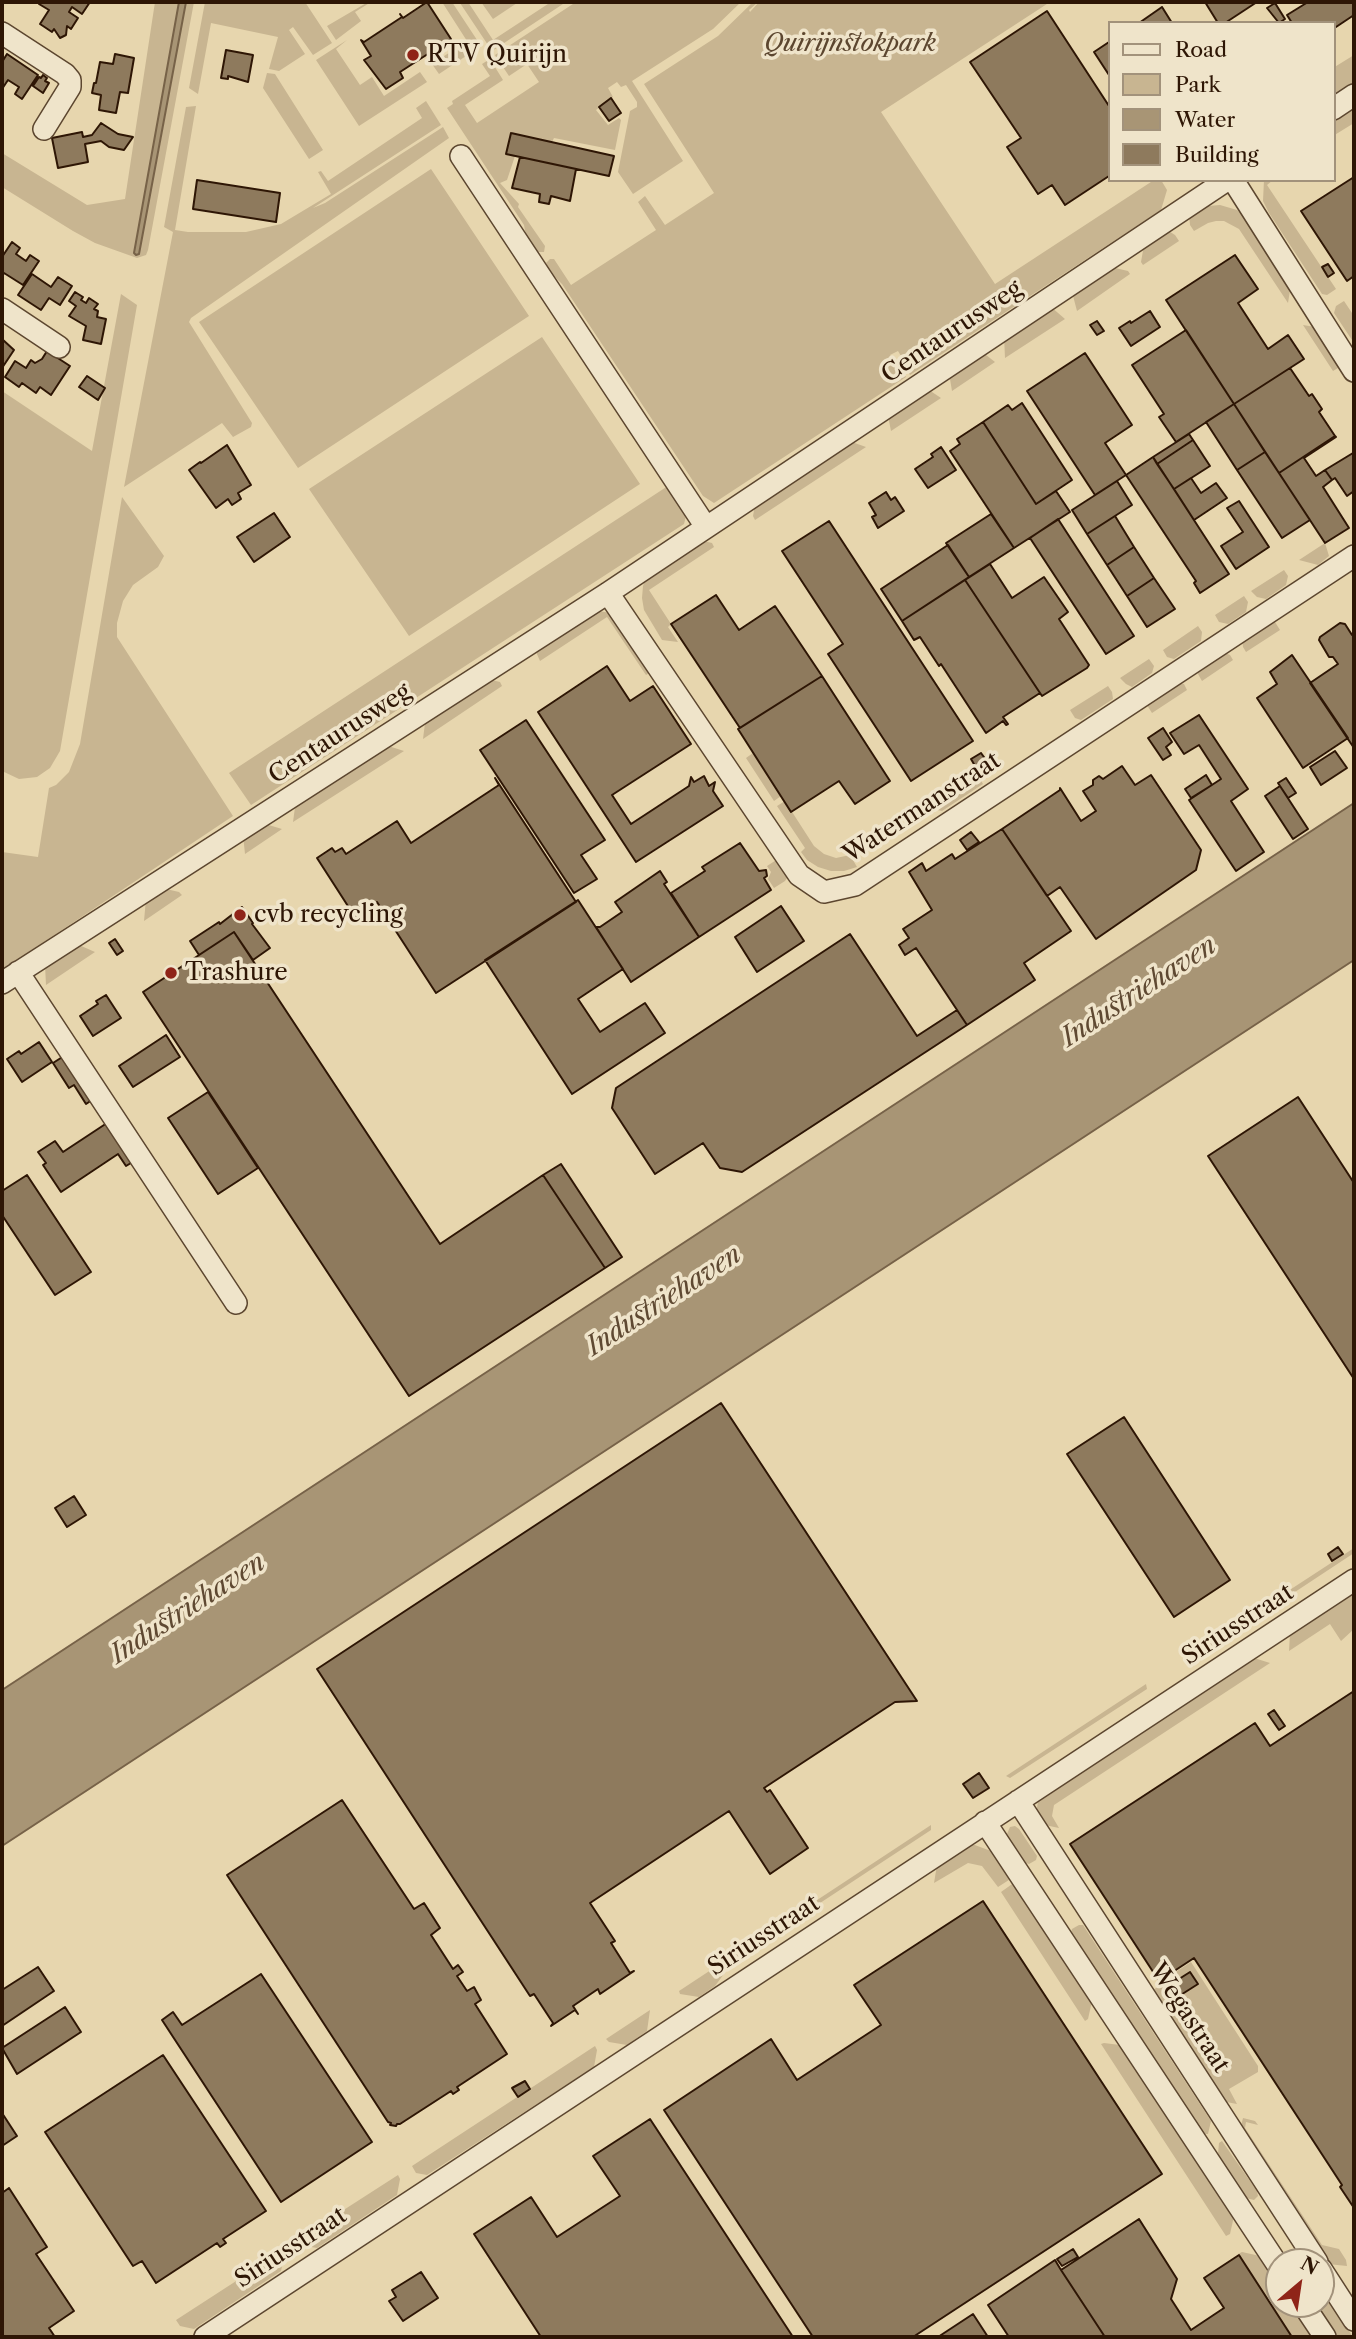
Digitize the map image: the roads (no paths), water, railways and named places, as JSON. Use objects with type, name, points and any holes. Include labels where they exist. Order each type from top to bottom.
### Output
[{"type":"street","points":[[2,33],[70,80],[70,87],[44,129]]},
{"type":"street","points":[[1335,108],[1354,95]]},
{"type":"street","points":[[461,156],[706,527]]},
{"type":"street","name":"Centaurusweg","points":[[10,977],[608,593],[1224,182]]},
{"type":"street","points":[[1234,182],[1354,371]]},
{"type":"street","points":[[2,309],[60,347]]},
{"type":"street","name":"Watermanstraat","points":[[608,593],[799,875],[824,892],[855,885],[1354,556]]},
{"type":"street","points":[[10,977],[236,1303]]},
{"type":"street","name":"Siriusstraat","points":[[205,2337],[1354,1580]]},
{"type":"street","name":"Wegastraat","points":[[1018,1801],[1308,2248]]},
{"type":"street","points":[[985,1822],[1266,2248]]},
{"type":"street","points":[[1032,1892],[1062,1870]]},
{"type":"street","points":[[1335,2291],[1354,2320]]},
{"type":"street","points":[[1312,2318],[1325,2337]]},
{"type":"water","points":[[179,2],[186,2],[139,254],[136,255],[134,253]]},
{"type":"water","name":"Industriehaven","points":[[1354,803],[1354,960],[2,1846],[2,1690]]},
{"type":"place","name":"RTV Quirijn","points":[[413,55]]},
{"type":"place","name":"cvb recycling","points":[[240,915]]},
{"type":"place","name":"Trashure","points":[[171,973]]},
{"type":"park label","name":"Quirijnstokpark","points":[[850,44]]}]
